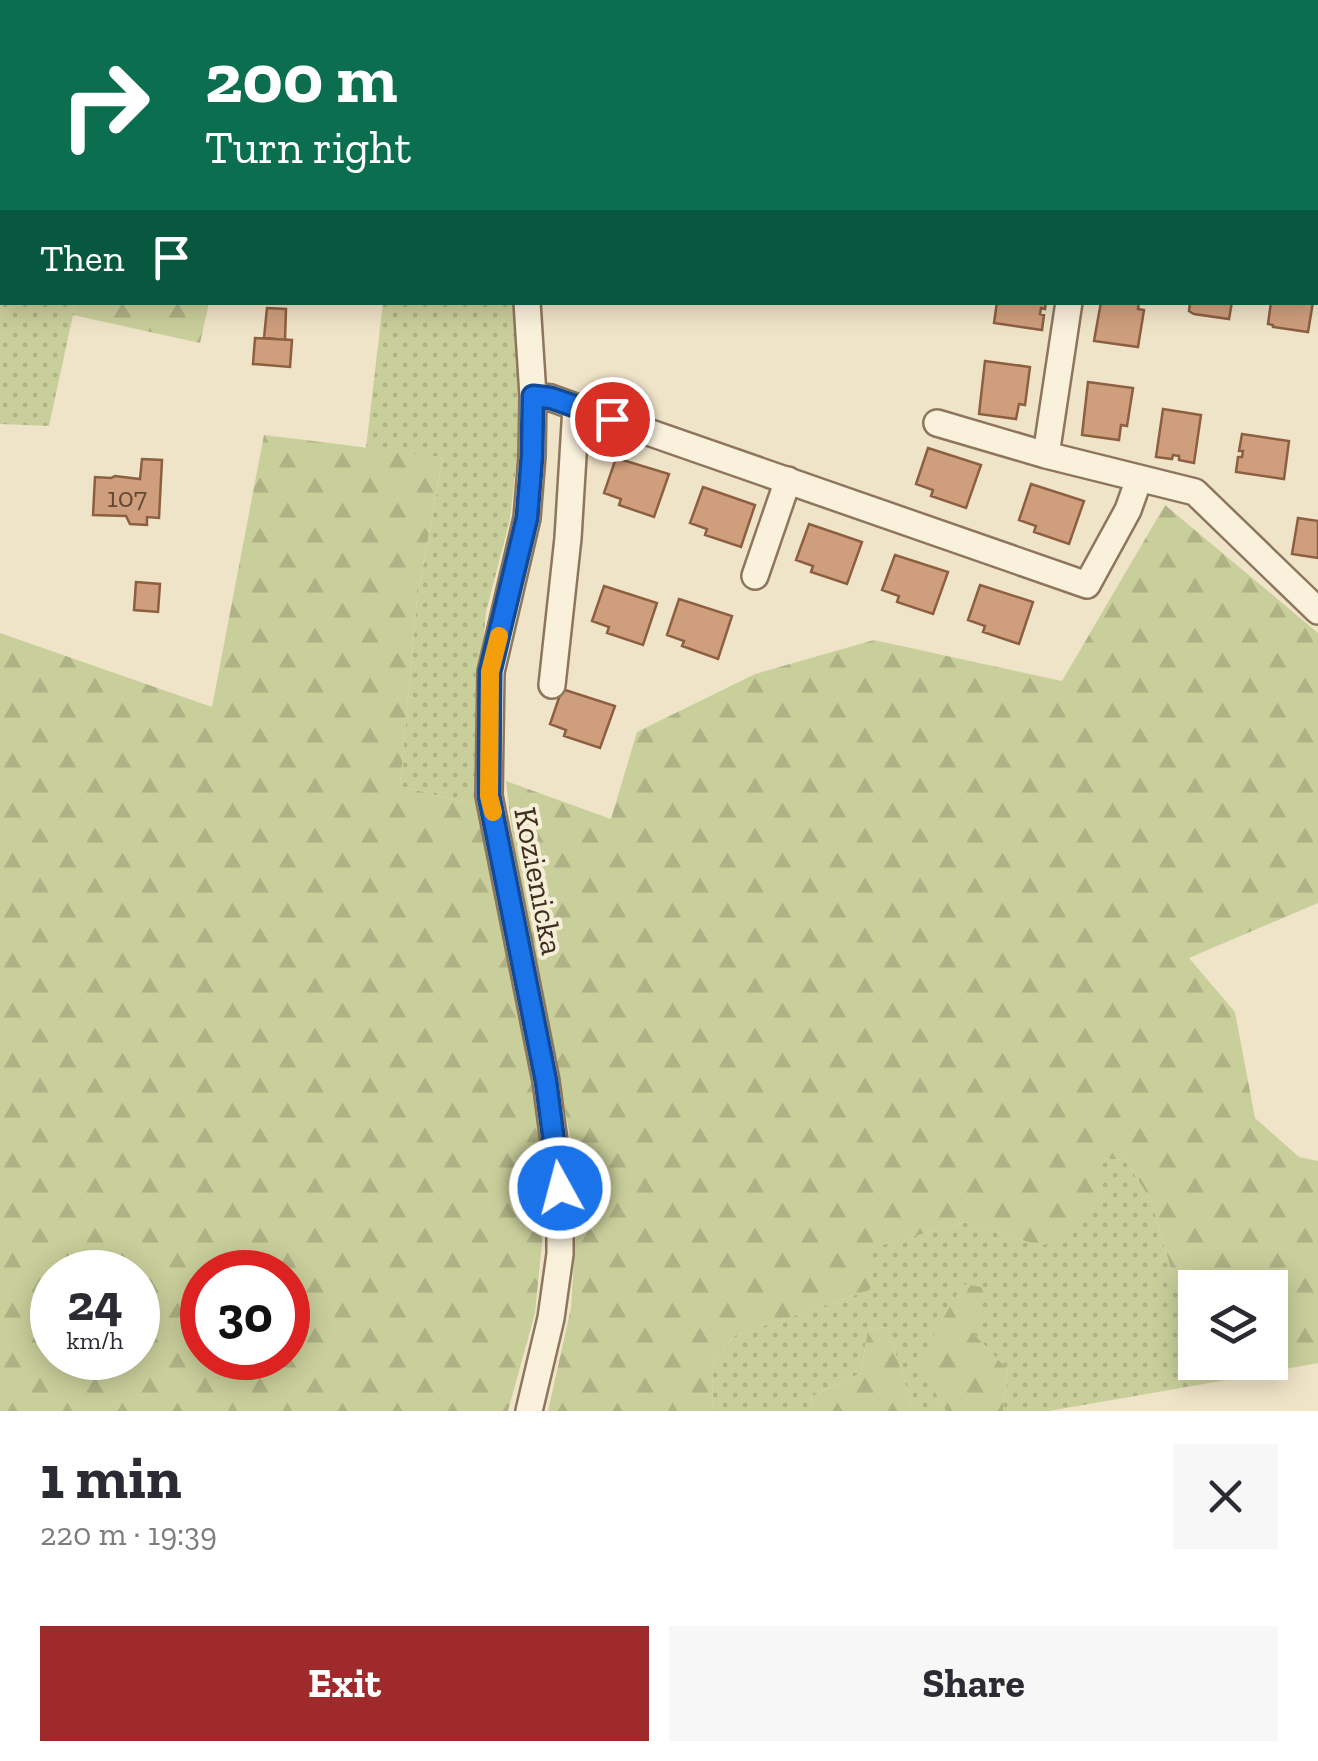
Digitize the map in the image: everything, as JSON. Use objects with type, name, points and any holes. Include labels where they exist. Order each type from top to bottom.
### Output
[{"type":"street","name":"Kozienicka","points":[[527,305],[532,456],[527,518],[490,672],[489,796],[546,1081],[560,1188],[556,1286],[529,1411]]},
{"type":"street","points":[[1046,456],[1070,305]]},
{"type":"street","points":[[533,396],[551,398],[1086,585],[1128,510],[1140,479]]},
{"type":"street","points":[[552,684],[568,538],[576,407]]},
{"type":"street","points":[[936,422],[1046,456],[1195,492],[1318,611]]},
{"type":"street","points":[[755,576],[788,480]]},
{"type":"green space","points":[[0,305],[74,305],[49,426],[0,424]]},
{"type":"green space","points":[[74,305],[209,305],[200,343],[73,315]]},
{"type":"green space","points":[[383,305],[518,305],[519,440],[510,519],[486,612],[475,732],[479,806],[400,786],[417,599],[443,458],[366,448]]},
{"type":"green space","points":[[264,435],[443,457],[417,599],[400,786],[479,806],[538,1106],[545,1213],[535,1313],[508,1411],[0,1411],[0,633],[212,707]]},
{"type":"green space","points":[[1165,505],[1318,633],[1318,903],[1189,958],[1235,1012],[1255,1118],[1299,1157],[1318,1161],[1318,1363],[1288,1369],[1288,1270],[1178,1270],[1178,1293],[1151,1200],[1125,1160],[1101,1158],[1098,1200],[1073,1232],[1041,1246],[965,1222],[872,1248],[870,1290],[734,1336],[712,1365],[713,1411],[548,1411],[571,1308],[579,1181],[515,857],[506,781],[611,819],[637,732],[755,674],[874,640],[1062,681]]},
{"type":"green space","points":[[1100,1158],[1125,1160],[1151,1200],[1178,1293],[1178,1380],[1203,1380],[1204,1384],[1049,1411],[1003,1411],[1008,1370],[971,1331],[919,1362],[946,1411],[914,1411],[887,1327],[868,1329],[861,1373],[811,1397],[815,1411],[713,1411],[712,1365],[734,1336],[870,1290],[871,1248],[965,1222],[1041,1246],[1098,1200]]},
{"type":"green space","points":[[963,1284],[988,1288],[971,1331],[1008,1370],[1003,1411],[946,1411],[918,1362]]},
{"type":"green space","points":[[887,1327],[914,1411],[815,1411],[811,1397],[861,1373],[868,1329]]},
{"type":"building","points":[[997,305],[1046,305],[1040,314],[1044,315],[1042,330],[994,323]]},
{"type":"building","points":[[1100,305],[1139,305],[1138,309],[1144,310],[1138,347],[1094,341]]},
{"type":"building","points":[[1190,305],[1231,305],[1229,319],[1189,311]]},
{"type":"building","points":[[1271,305],[1312,305],[1308,332],[1268,324]]},
{"type":"building","points":[[267,308],[286,309],[285,340],[264,338]]},
{"type":"building","points":[[255,338],[292,340],[290,367],[253,364]]},
{"type":"building","points":[[985,361],[1030,367],[1025,405],[1019,404],[1016,419],[979,414]]},
{"type":"building","points":[[1088,382],[1133,388],[1127,426],[1121,425],[1119,440],[1082,435]]},
{"type":"building","points":[[1163,409],[1201,415],[1194,463],[1173,455],[1172,459],[1156,457]]},
{"type":"building","points":[[1242,434],[1289,441],[1284,479],[1236,472],[1243,451],[1239,451]]},
{"type":"building","points":[[928,448],[981,465],[966,508],[931,496],[933,490],[916,484]]},
{"type":"building","points":[[616,458],[669,474],[654,517],[619,505],[621,499],[604,493]]},
{"type":"building","points":[[142,459],[162,460],[159,518],[147,517],[147,525],[130,524],[126,516],[93,515],[95,477],[140,479]]},
{"type":"building","points":[[1031,484],[1084,501],[1069,544],[1034,532],[1036,526],[1019,520]]},
{"type":"building","points":[[703,487],[755,505],[741,547],[705,535],[707,529],[690,523]]},
{"type":"building","points":[[1298,518],[1318,521],[1318,558],[1292,554]]},
{"type":"building","points":[[809,524],[862,542],[847,584],[811,572],[813,566],[796,560]]},
{"type":"building","points":[[895,555],[948,572],[933,614],[897,602],[899,596],[882,590]]},
{"type":"building","points":[[136,582],[160,584],[158,612],[134,610]]},
{"type":"building","points":[[980,585],[1033,602],[1019,644],[983,632],[985,626],[968,620]]},
{"type":"building","points":[[604,586],[657,603],[643,645],[607,633],[609,627],[592,621]]},
{"type":"building","points":[[679,599],[732,616],[718,659],[682,646],[684,641],[667,635]]},
{"type":"building","points":[[562,689],[615,706],[600,748],[564,736],[566,730],[550,724]]},
{"type":"slow traffic","points":[[493,812],[489,796],[490,672],[499,636]]},
{"type":"route","points":[[560,1188],[546,1081],[489,796],[490,672],[527,518],[533,396],[551,398],[612,419]]}]
